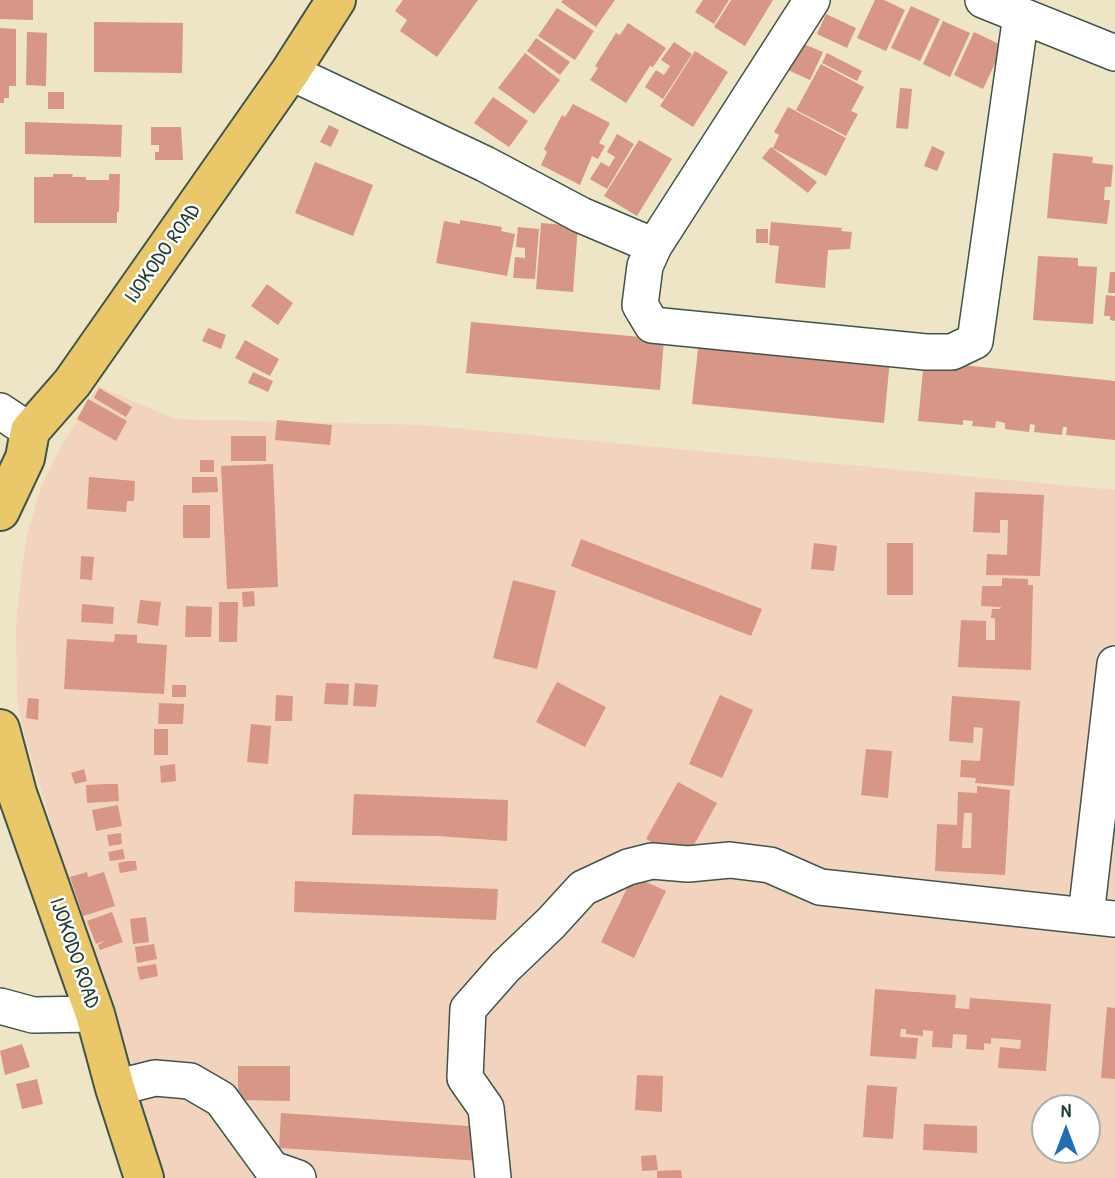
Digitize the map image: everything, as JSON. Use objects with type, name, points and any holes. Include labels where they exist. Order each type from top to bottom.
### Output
[{"type":"main road","name":"IJOKODO ROAD","points":[[0,511],[25,458],[15,421],[72,383],[290,72],[336,0]]},
{"type":"main road","name":"IJOKODO ROAD","points":[[0,729],[17,793],[95,1014],[144,1178]]},
{"type":"street","points":[[812,0],[654,246],[645,266],[640,305],[652,325],[926,352],[952,352],[975,341],[1021,15]]},
{"type":"street","points":[[983,0],[1115,52]]},
{"type":"street","points":[[290,72],[485,164],[581,215],[654,246]]},
{"type":"street","points":[[493,1178],[486,1108],[466,1078],[468,1009],[505,967],[583,888],[628,867],[652,862],[688,864],[730,860],[770,865],[820,887],[1101,917],[1115,664]]},
{"type":"street","points":[[0,1006],[33,1015],[95,1014]]},
{"type":"street","points":[[115,1088],[155,1078],[190,1081],[221,1099],[272,1169],[298,1178]]},
{"type":"shaded area","points":[[98,386],[175,419],[422,425],[1115,490],[1115,1178],[164,1178],[129,1078],[24,734],[17,697],[16,625],[22,566],[27,535],[41,487],[60,448]]},
{"type":"building","points":[[0,0],[33,0],[33,20],[0,19]]},
{"type":"building","points":[[403,0],[478,0],[437,57],[400,31],[407,20],[395,11]]},
{"type":"building","points":[[615,0],[596,27],[561,2]]},
{"type":"building","points":[[703,0],[729,0],[714,24],[695,12]]},
{"type":"building","points":[[731,0],[773,0],[745,46],[714,27]]},
{"type":"building","points":[[875,0],[884,0],[905,10],[886,51],[857,38]]},
{"type":"building","points":[[911,6],[940,19],[920,61],[891,48]]},
{"type":"building","points":[[557,8],[594,31],[575,60],[538,36]]},
{"type":"building","points":[[826,14],[856,28],[847,48],[817,34]]},
{"type":"building","points":[[943,21],[970,33],[950,77],[923,64]]},
{"type":"building","points":[[94,22],[183,23],[182,73],[94,72]]},
{"type":"building","points":[[628,23],[666,48],[653,67],[650,66],[626,103],[590,80],[598,68],[595,66],[616,33],[620,35]]},
{"type":"building","points":[[0,28],[16,29],[16,86],[9,86],[9,98],[4,98],[4,103],[0,103]]},
{"type":"building","points":[[27,32],[47,33],[46,86],[26,85]]},
{"type":"building","points":[[974,32],[1003,46],[983,89],[954,75]]},
{"type":"building","points":[[536,38],[570,62],[560,75],[527,51]]},
{"type":"building","points":[[674,42],[692,54],[663,99],[645,87],[656,70],[664,75],[670,66],[661,60]]},
{"type":"building","points":[[801,43],[823,52],[810,80],[788,70]]},
{"type":"building","points":[[695,51],[728,72],[693,127],[660,106]]},
{"type":"building","points":[[525,53],[560,80],[534,114],[498,88]]},
{"type":"building","points":[[827,53],[862,71],[857,81],[822,63]]},
{"type":"building","points":[[821,64],[864,87],[851,111],[858,114],[846,136],[796,110]]},
{"type":"building","points":[[900,88],[912,89],[908,129],[896,128]]},
{"type":"building","points":[[48,92],[64,92],[64,109],[48,109]]},
{"type":"building","points":[[493,97],[528,121],[509,147],[474,123]]},
{"type":"building","points":[[573,104],[610,123],[599,143],[605,146],[598,159],[592,156],[580,185],[541,165],[547,152],[544,149],[562,115],[565,117]]},
{"type":"building","points":[[788,107],[846,138],[826,176],[773,148],[779,135],[774,132]]},
{"type":"building","points":[[25,122],[122,125],[121,157],[25,154]]},
{"type":"building","points":[[329,125],[339,130],[331,147],[320,142]]},
{"type":"building","points":[[151,127],[181,127],[183,160],[155,160],[159,145],[151,145]]},
{"type":"building","points":[[617,134],[634,144],[607,189],[590,179],[601,162],[609,167],[615,157],[607,152]]},
{"type":"building","points":[[639,140],[672,159],[637,216],[604,196]]},
{"type":"building","points":[[932,146],[945,152],[937,171],[924,166]]},
{"type":"building","points":[[771,147],[817,182],[808,193],[762,158]]},
{"type":"building","points":[[1053,153],[1093,157],[1092,163],[1113,165],[1111,187],[1105,187],[1104,200],[1110,200],[1107,224],[1047,218]]},
{"type":"building","points":[[315,162],[373,185],[353,236],[295,213]]},
{"type":"building","points":[[53,174],[73,174],[72,177],[86,177],[86,180],[109,180],[109,174],[120,174],[117,223],[34,223],[34,177],[53,177]]},
{"type":"building","points":[[460,220],[502,227],[501,231],[515,234],[507,276],[436,263],[444,221],[460,224]]},
{"type":"building","points":[[771,222],[842,228],[841,231],[852,232],[850,249],[828,250],[825,288],[775,283],[779,246],[769,245]]},
{"type":"building","points":[[541,223],[578,226],[573,292],[536,289]]},
{"type":"building","points":[[518,227],[539,229],[535,279],[513,278],[515,257],[525,258],[525,248],[516,247]]},
{"type":"building","points":[[756,229],[768,229],[768,243],[756,243]]},
{"type":"building","points":[[1038,256],[1078,258],[1078,266],[1097,267],[1093,324],[1033,320]]},
{"type":"building","points":[[1110,272],[1115,272],[1115,293],[1108,293]]},
{"type":"building","points":[[267,284],[293,303],[278,325],[251,306]]},
{"type":"building","points":[[1106,295],[1115,296],[1115,321],[1110,320],[1110,316],[1104,316]]},
{"type":"building","points":[[471,322],[664,339],[660,390],[466,373]]},
{"type":"building","points":[[208,328],[226,335],[221,349],[202,341]]},
{"type":"building","points":[[245,340],[279,359],[270,376],[235,358]]},
{"type":"building","points":[[699,340],[890,359],[884,423],[692,404]]},
{"type":"building","points":[[924,361],[1115,381],[1115,440],[1066,435],[1067,427],[1063,427],[1062,435],[1034,432],[1035,425],[1030,424],[1029,432],[1005,429],[1005,423],[996,421],[995,428],[972,426],[973,421],[963,420],[963,425],[918,421]]},
{"type":"building","points":[[253,372],[273,381],[268,392],[248,383]]},
{"type":"building","points":[[99,388],[132,407],[126,417],[94,398]]},
{"type":"building","points":[[88,399],[127,421],[116,441],[77,419]]},
{"type":"building","points":[[277,420],[332,425],[330,445],[275,440]]},
{"type":"building","points":[[231,436],[266,436],[266,461],[231,461]]},
{"type":"building","points":[[200,460],[214,460],[214,472],[200,472]]},
{"type":"building","points":[[273,464],[278,587],[227,589],[221,466]]},
{"type":"building","points":[[89,477],[135,481],[134,501],[127,501],[126,512],[87,509]]},
{"type":"building","points":[[192,477],[217,477],[218,492],[192,493]]},
{"type":"building","points":[[975,492],[1044,495],[1040,576],[986,575],[987,554],[1007,555],[1008,520],[1000,520],[1000,533],[973,532]]},
{"type":"building","points":[[183,505],[210,505],[210,538],[183,538]]},
{"type":"building","points":[[581,539],[762,609],[751,636],[571,566]]},
{"type":"building","points":[[814,543],[837,546],[834,571],[811,569]]},
{"type":"building","points":[[887,543],[913,543],[913,595],[887,595]]},
{"type":"building","points":[[81,556],[94,557],[92,580],[80,579]]},
{"type":"building","points":[[1002,578],[1028,579],[1028,585],[1033,585],[1031,670],[958,667],[961,620],[986,621],[986,640],[995,640],[995,618],[991,618],[992,609],[1001,607],[981,606],[982,586],[1002,586]]},
{"type":"building","points":[[513,580],[556,591],[537,669],[493,658]]},
{"type":"building","points":[[254,591],[255,606],[243,607],[242,592]]},
{"type":"building","points":[[140,600],[161,602],[158,626],[137,623]]},
{"type":"building","points":[[219,602],[238,602],[237,642],[219,642]]},
{"type":"building","points":[[82,604],[114,607],[113,624],[81,622]]},
{"type":"building","points":[[186,606],[212,607],[211,637],[185,637]]},
{"type":"building","points":[[115,634],[137,635],[137,643],[167,645],[164,694],[64,689],[67,639],[114,642]]},
{"type":"building","points":[[557,682],[606,707],[585,747],[536,722]]},
{"type":"building","points":[[326,683],[349,684],[348,705],[324,704]]},
{"type":"building","points":[[355,683],[378,685],[376,707],[353,706]]},
{"type":"building","points":[[172,685],[186,685],[186,697],[172,697]]},
{"type":"building","points":[[276,695],[293,696],[292,721],[275,721]]},
{"type":"building","points":[[720,695],[753,710],[722,778],[689,764]]},
{"type":"building","points":[[952,696],[1020,701],[1014,786],[975,783],[976,778],[960,777],[961,760],[980,761],[983,728],[974,727],[973,743],[949,741]]},
{"type":"building","points":[[28,698],[39,699],[38,720],[26,718]]},
{"type":"building","points":[[159,703],[184,704],[183,724],[158,724]]},
{"type":"building","points":[[251,724],[271,726],[268,764],[247,762]]},
{"type":"building","points":[[154,729],[168,729],[168,755],[154,755]]},
{"type":"building","points":[[866,749],[892,751],[888,798],[861,795]]},
{"type":"building","points":[[175,764],[176,781],[161,783],[160,766]]},
{"type":"building","points":[[84,769],[87,781],[75,784],[71,773]]},
{"type":"building","points":[[678,782],[717,803],[685,861],[646,839]]},
{"type":"building","points":[[118,784],[119,801],[87,803],[86,785]]},
{"type":"building","points":[[977,786],[1010,790],[1005,875],[935,871],[937,824],[957,825],[958,792],[977,793]],"holes":[[[964,813],[972,813],[971,848],[962,848]]]},
{"type":"building","points":[[354,794],[508,800],[507,841],[437,836],[352,835]]},
{"type":"building","points":[[118,805],[122,826],[96,831],[92,810]]},
{"type":"building","points":[[121,833],[122,844],[109,846],[107,835]]},
{"type":"building","points":[[123,849],[125,859],[110,861],[108,852]]},
{"type":"building","points":[[136,861],[137,870],[120,873],[118,863]]},
{"type":"building","points":[[87,872],[88,877],[104,872],[115,906],[83,916],[70,877]]},
{"type":"building","points":[[633,876],[666,891],[634,958],[601,942]]},
{"type":"building","points":[[295,881],[498,889],[496,920],[294,912]]},
{"type":"building","points":[[112,912],[123,942],[100,950],[98,945],[106,940],[96,944],[87,921]]},
{"type":"building","points":[[146,917],[149,942],[133,944],[130,919]]},
{"type":"building","points":[[154,944],[157,959],[137,963],[135,947]]},
{"type":"building","points":[[156,964],[158,976],[140,980],[137,967]]},
{"type":"building","points":[[875,989],[956,995],[955,1008],[969,1009],[970,998],[1051,1004],[1046,1071],[998,1068],[1000,1047],[1020,1049],[1021,1040],[991,1038],[991,1044],[984,1043],[984,1050],[966,1049],[967,1035],[953,1034],[952,1048],[932,1047],[933,1031],[923,1030],[923,1036],[906,1034],[906,1029],[901,1029],[900,1037],[918,1038],[916,1059],[870,1056]]},
{"type":"building","points":[[1107,1007],[1115,1008],[1115,1079],[1101,1078]]},
{"type":"building","points":[[22,1044],[30,1067],[5,1075],[0,1051]]},
{"type":"building","points":[[238,1066],[290,1066],[290,1101],[238,1100]]},
{"type":"building","points":[[637,1075],[663,1076],[662,1112],[635,1110]]},
{"type":"building","points":[[37,1079],[43,1104],[22,1109],[16,1084]]},
{"type":"building","points":[[867,1085],[897,1087],[893,1139],[863,1137]]},
{"type":"building","points":[[281,1113],[483,1127],[481,1161],[279,1148]]},
{"type":"building","points":[[924,1124],[977,1126],[977,1153],[923,1150]]},
{"type":"building","points":[[656,1155],[658,1170],[642,1171],[641,1156]]},
{"type":"building","points":[[681,1170],[682,1178],[657,1178],[657,1171]]}]
